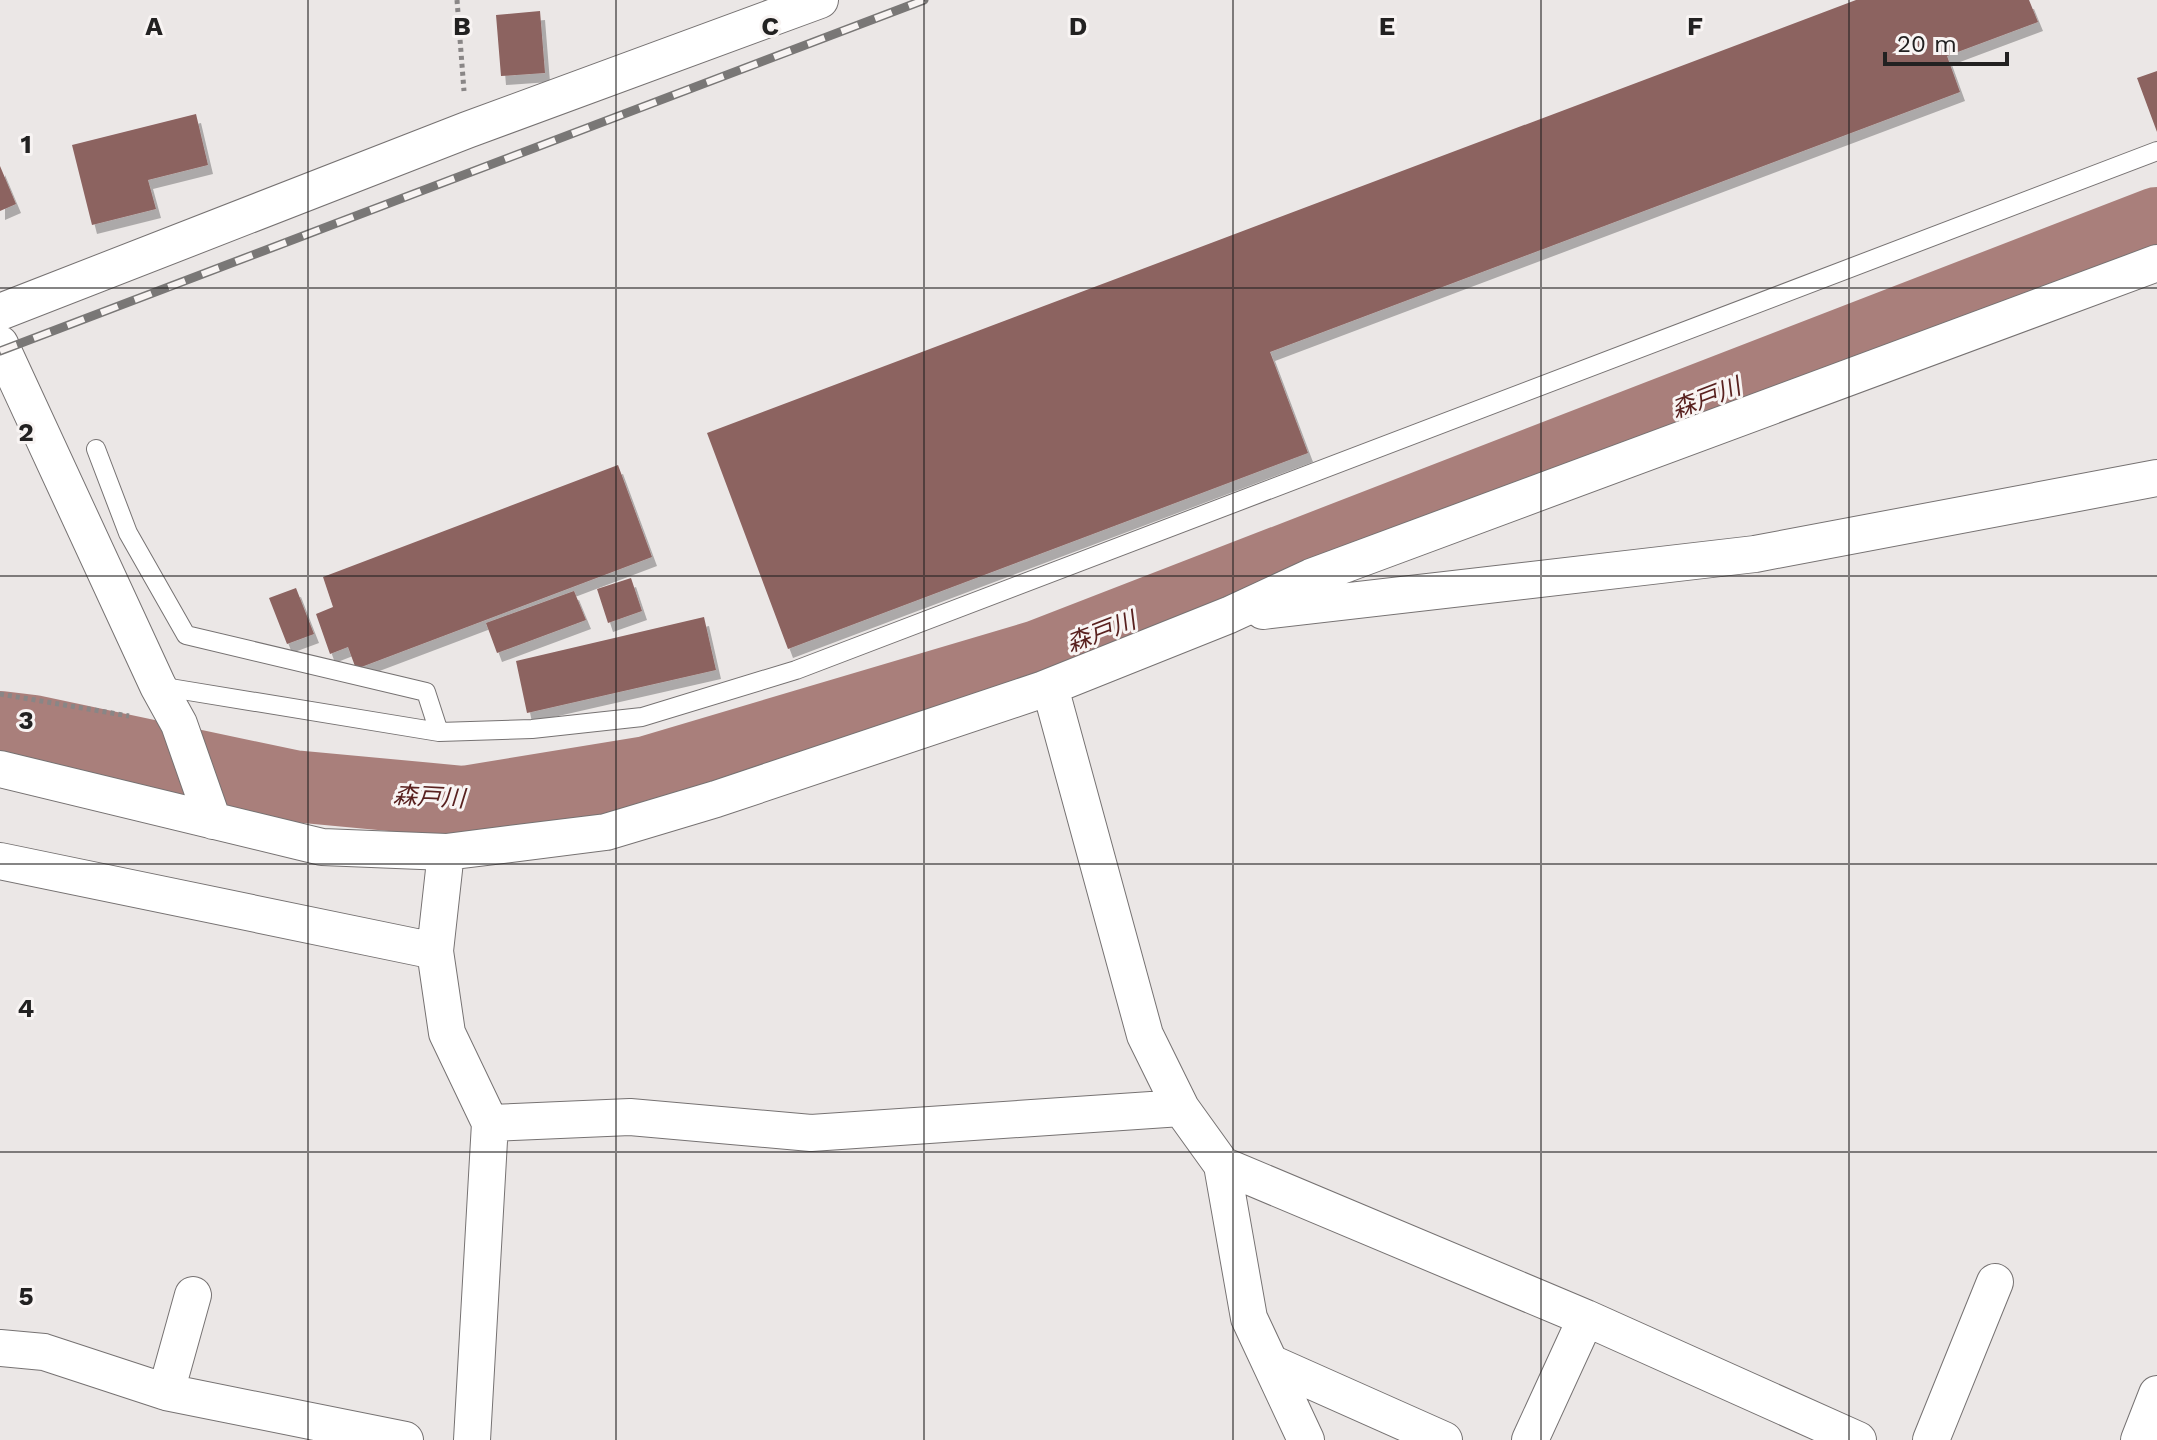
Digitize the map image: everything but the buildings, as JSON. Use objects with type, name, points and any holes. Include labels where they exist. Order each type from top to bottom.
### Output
[{"type":"street","points":[[0,312],[467,130],[820,0]]},
{"type":"street","points":[[1044,689],[1229,615],[1311,577],[2157,263]]},
{"type":"street","points":[[0,344],[158,686],[179,724],[213,821]]},
{"type":"street","points":[[1229,615],[1755,554],[2157,478]]},
{"type":"street","points":[[0,769],[322,847],[446,852],[606,832],[716,799],[1050,687],[1145,1035],[1181,1108],[1222,1165],[1249,1318],[1306,1440]]},
{"type":"street","points":[[446,852],[435,951],[447,1033],[490,1123],[472,1440]]},
{"type":"street","points":[[0,861],[435,951]]},
{"type":"street","points":[[490,1123],[630,1117],[811,1133],[1181,1108]]},
{"type":"street","points":[[1222,1165],[1586,1318],[1849,1438]]},
{"type":"street","points":[[1931,1440],[1995,1282]]},
{"type":"street","points":[[166,1392],[193,1295]]},
{"type":"street","points":[[1530,1440],[1586,1318]]},
{"type":"street","points":[[0,1348],[44,1352],[166,1392],[405,1440]]},
{"type":"street","points":[[1271,1363],[1444,1440]]},
{"type":"street","points":[[2139,1440],[2157,1394]]},
{"type":"lane","points":[[158,686],[439,732],[532,729],[642,717],[796,670],[2157,151]]},
{"type":"lane","points":[[96,449],[128,533],[186,635],[426,692],[439,732]]},
{"type":"path","points":[[457,0],[467,130]]},
{"type":"path","points":[[0,694],[179,724]]},
{"type":"waterway","name":"森戸川","points":[[0,727],[33,731],[293,786],[464,802],[647,772],[1038,656],[2157,223]]},
{"type":"railway","points":[[0,351],[924,0]]}]
